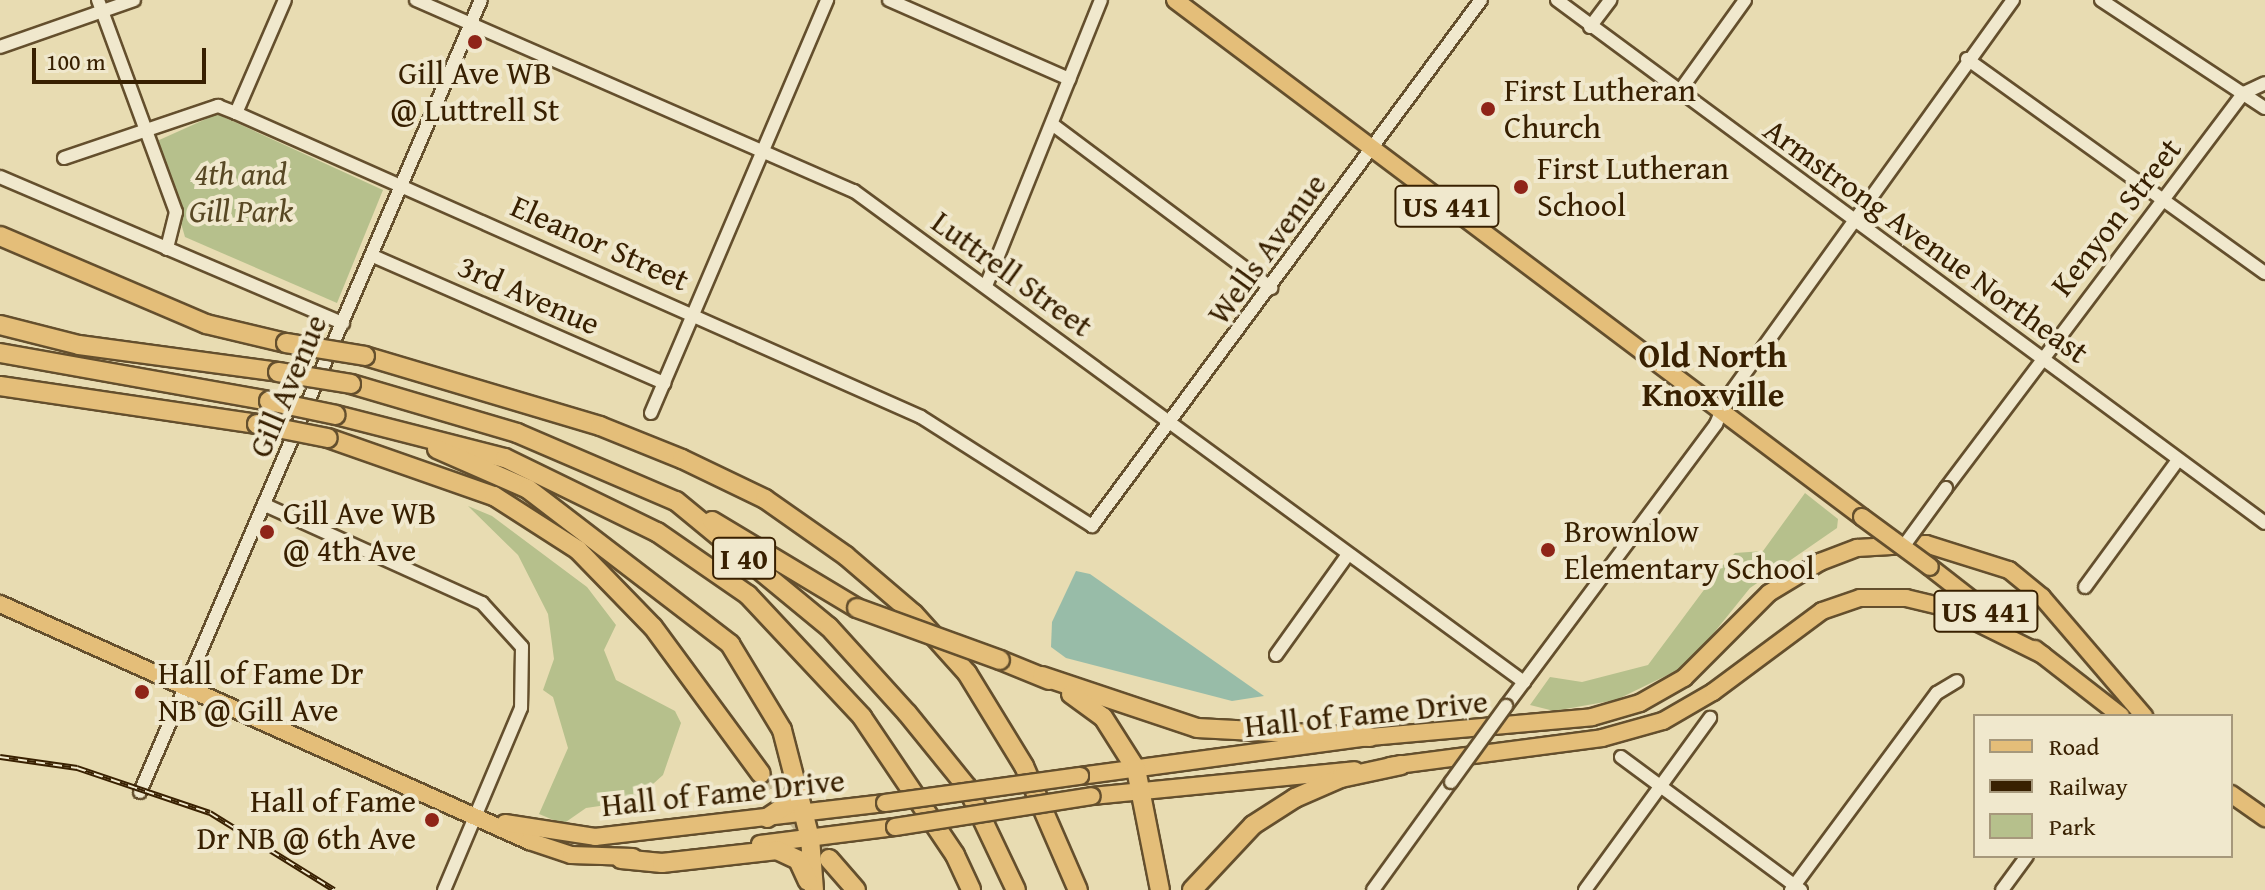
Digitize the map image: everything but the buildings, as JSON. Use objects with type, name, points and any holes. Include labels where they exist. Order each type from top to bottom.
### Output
[{"type":"highway","points":[[0,236],[206,324],[286,343],[365,356],[600,426],[682,459],[765,499],[846,556],[914,614],[967,673],[1024,766],[1078,890]]},
{"type":"highway","name":"I 40","points":[[0,325],[79,345],[351,384],[517,433],[676,501],[829,627],[907,713],[967,787],[1016,890]]},
{"type":"highway","name":"I 40","points":[[0,353],[269,401],[371,423],[505,458],[586,494],[657,532],[748,595],[862,717],[955,855],[971,890]]},
{"type":"highway","points":[[0,386],[257,424],[328,438],[494,496],[578,550],[653,627],[761,774]]},
{"type":"highway","points":[[371,423],[528,489],[730,644],[782,730],[810,838],[812,890]]},
{"type":"highway","points":[[676,501],[857,608],[1042,676],[1197,728],[1370,737]]},
{"type":"highway","points":[[1042,676],[1103,717],[1136,769],[1145,791],[1160,890]]},
{"type":"highway","points":[[1192,890],[1253,825],[1295,798],[1341,778],[1401,765]]},
{"type":"highway","points":[[767,818],[789,803],[798,785]]},
{"type":"highway","points":[[621,859],[662,863],[777,850],[803,866],[812,890]]},
{"type":"highway","points":[[829,859],[856,890]]},
{"type":"main road","name":"US 441","points":[[1175,0],[1371,150],[1722,409],[2120,714]]},
{"type":"main road","name":"Hall of Fame Drive","points":[[475,817],[595,837],[805,814],[1370,737],[1521,726],[1640,703],[1684,678],[1769,593],[1820,562],[1857,548],[1926,544],[2009,570],[2077,638],[2142,714]]},
{"type":"main road","name":"Hall of Fame Drive","points":[[0,604],[475,817],[571,855],[621,859],[895,827],[1092,796],[1401,765],[1602,738],[1663,721],[1713,692],[1822,611],[1860,598],[1906,598],[1948,608],[2043,655]]},
{"type":"main road","points":[[2077,638],[2122,714]]},
{"type":"main road","points":[[2233,795],[2265,818]]},
{"type":"street","points":[[0,47],[100,6],[134,0]]},
{"type":"street","points":[[236,113],[285,0]]},
{"type":"street","name":"Luttrell Street","points":[[416,0],[762,154],[854,191],[1347,556],[1524,682]]},
{"type":"street","name":"Gill Avenue","points":[[140,792],[481,0]]},
{"type":"street","points":[[651,413],[827,0]]},
{"type":"street","points":[[889,0],[1069,79]]},
{"type":"street","points":[[986,286],[1101,0]]},
{"type":"street","name":"Wells Avenue","points":[[1092,526],[1171,424],[1481,0]]},
{"type":"street","name":"Armstrong Avenue Northeast","points":[[1557,0],[2265,523]]},
{"type":"street","points":[[1590,27],[1610,0]]},
{"type":"street","points":[[1679,92],[1745,0]]},
{"type":"street","points":[[1373,890],[1722,409],[1967,59],[2013,0]]},
{"type":"street","points":[[2101,0],[2265,108]]},
{"type":"street","points":[[100,6],[176,212],[167,249]]},
{"type":"street","points":[[1967,59],[2265,273]]},
{"type":"street","name":"Kenyon Street","points":[[1903,547],[2040,357],[2244,93],[2265,83]]},
{"type":"street","name":"Eleanor Street","points":[[64,158],[218,106],[403,185],[921,417],[1092,526]]},
{"type":"street","points":[[1052,124],[1271,288]]},
{"type":"street","points":[[0,177],[343,323]]},
{"type":"street","name":"3rd Avenue","points":[[373,256],[664,383]]},
{"type":"street","points":[[2085,587],[2178,460]]},
{"type":"street","points":[[265,505],[482,603],[508,624],[522,647],[525,675],[516,719],[444,890]]},
{"type":"street","points":[[1276,655],[1347,556]]},
{"type":"street","points":[[1621,757],[1796,888],[1937,693],[1957,681]]},
{"type":"street","points":[[1585,890],[1710,718]]},
{"type":"street","points":[[2002,890],[2026,858]]},
{"type":"green space","name":"4th and Gill Park","points":[[217,114],[383,190],[337,303],[185,237],[157,141]]},
{"type":"green space","points":[[1805,493],[1838,519],[1837,528],[1750,588],[1688,665],[1616,700],[1554,711],[1530,705],[1550,677],[1582,682],[1648,665],[1721,567],[1735,553],[1763,551]]},
{"type":"green space","points":[[468,506],[492,516],[587,587],[616,625],[604,650],[616,680],[675,711],[681,723],[663,775],[634,801],[586,808],[563,824],[539,814],[568,748],[553,697],[543,690],[554,659],[548,614],[518,555]]},
{"type":"shaded area","points":[[1076,571],[1090,574],[1264,696],[1232,701],[1066,658],[1051,647],[1052,622]]},
{"type":"tunnel","points":[[761,774],[829,859]]},
{"type":"railway","points":[[0,757],[77,768],[210,813],[334,890]]},
{"type":"place","name":"Gill Ave WB @ Luttrell St","points":[[475,42]]},
{"type":"place","name":"First Lutheran Church","points":[[1488,109]]},
{"type":"place","name":"First Lutheran School","points":[[1521,187]]},
{"type":"place","name":"Gill Ave WB @ 4th Ave","points":[[267,532]]},
{"type":"place","name":"Brownlow Elementary School","points":[[1548,550]]},
{"type":"place","name":"Hall of Fame Dr NB @ Gill Ave","points":[[142,692]]},
{"type":"place","name":"Hall of Fame Dr NB @ 6th Ave","points":[[432,820]]},
{"type":"district","name":"Old North Knoxville","points":[[1713,374]]}]
